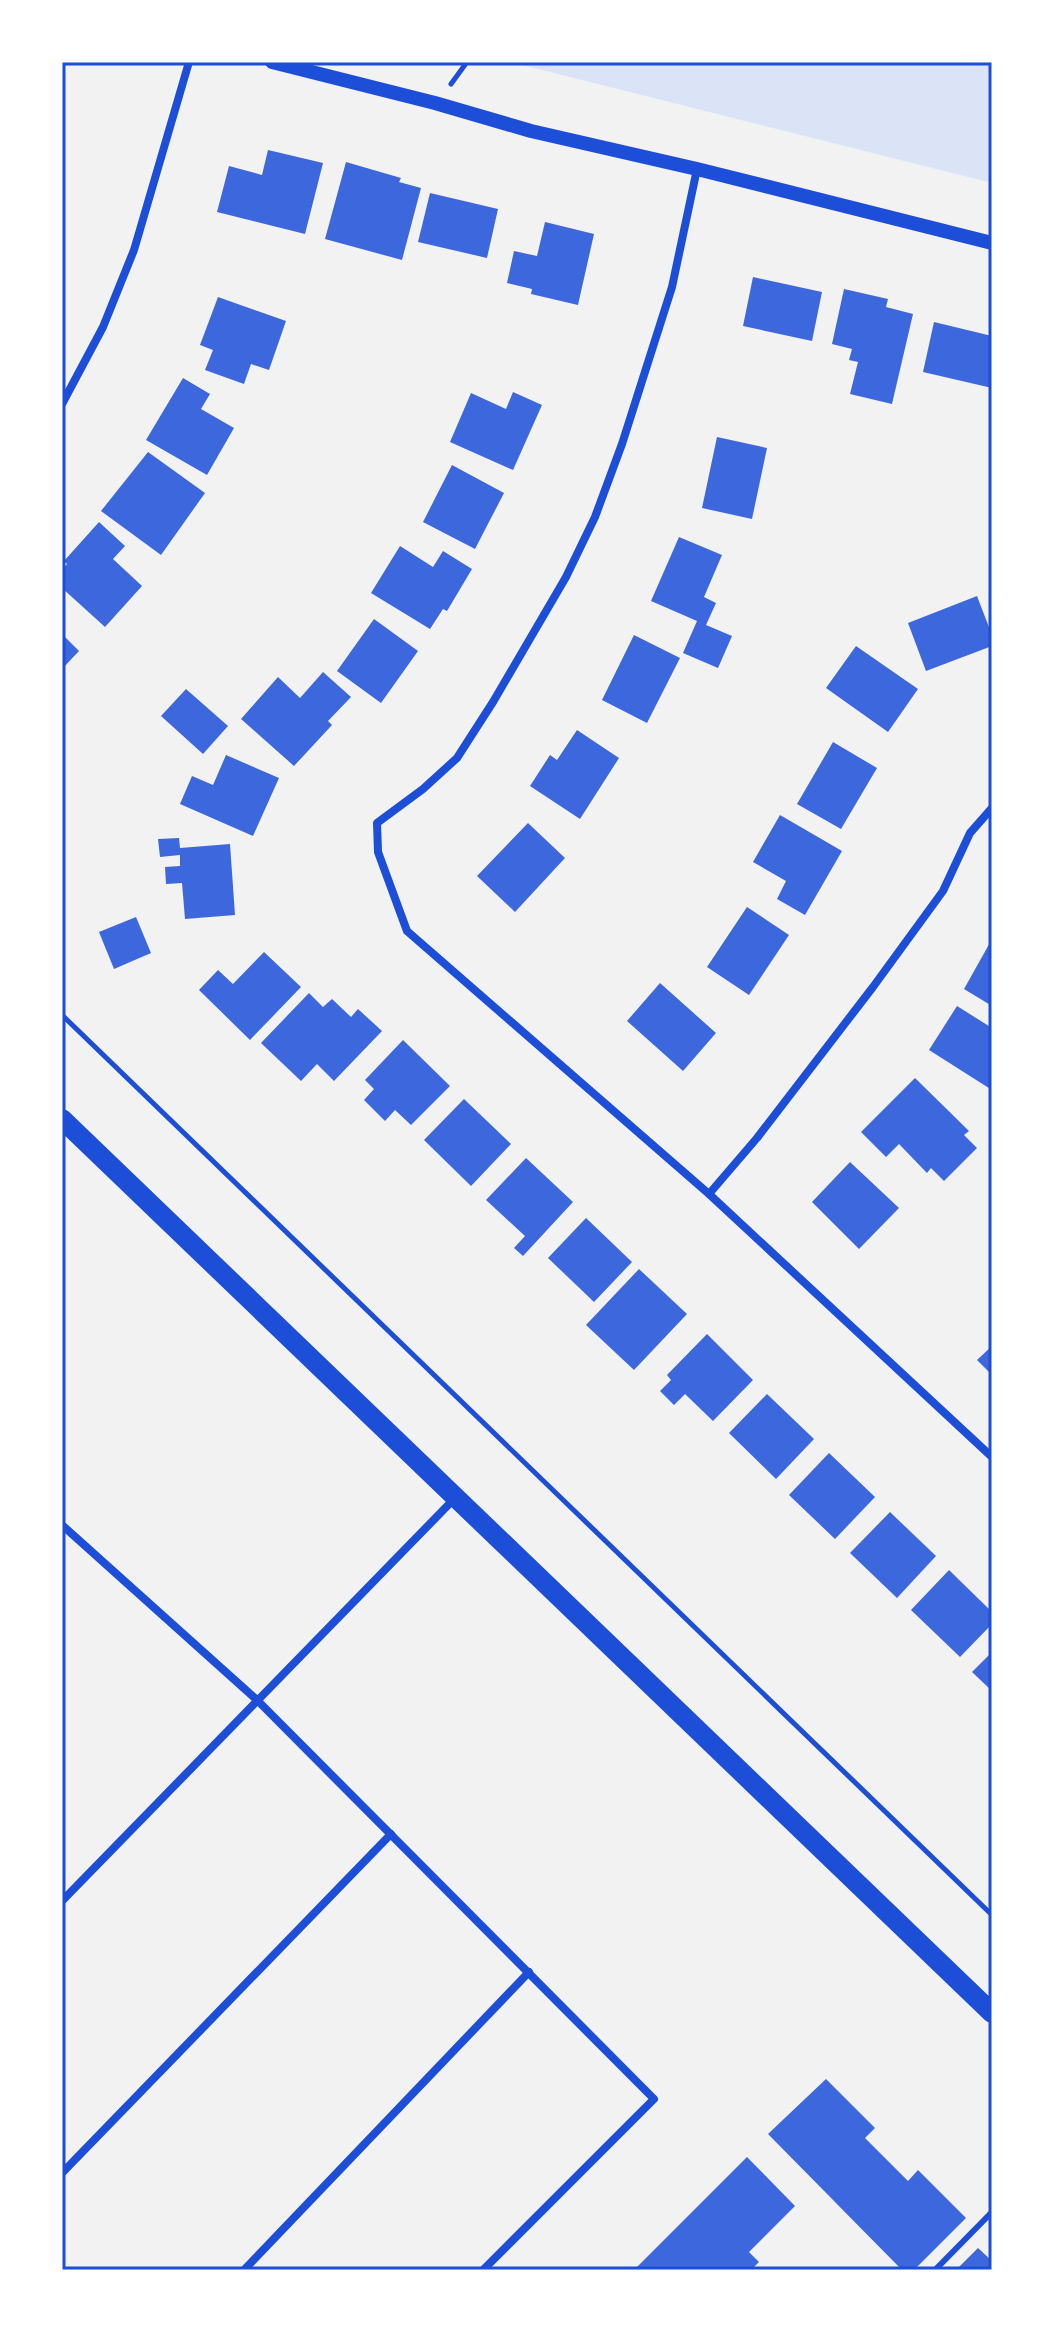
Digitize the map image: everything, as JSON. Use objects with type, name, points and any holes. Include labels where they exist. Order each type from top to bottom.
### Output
[{"type":"main road","points":[[62,1119],[992,2013]]},
{"type":"street","points":[[62,404],[103,327],[134,250],[189,62]]},
{"type":"street","points":[[272,62],[531,131],[992,243]]},
{"type":"street","points":[[697,169],[672,287],[595,517],[566,577],[457,758],[423,789],[377,823],[378,852],[407,931],[709,1194],[992,1457]]},
{"type":"street","points":[[709,1194],[757,1138],[873,987],[943,891],[970,833],[992,808]]},
{"type":"street","points":[[62,1901],[455,1497]]},
{"type":"street","points":[[62,1525],[257,1700],[654,2099],[483,2270]]},
{"type":"street","points":[[62,2173],[391,1834]]},
{"type":"street","points":[[244,2270],[529,1972]]},
{"type":"lane","points":[[935,2270],[992,2212]]},
{"type":"path","points":[[62,1015],[992,1915]]},
{"type":"shaded area","points":[[510,62],[992,62],[992,183]]},
{"type":"building","points":[[268,150],[323,163],[305,234],[217,212],[229,166],[262,175]]},
{"type":"building","points":[[346,162],[401,178],[399,182],[421,188],[402,260],[325,239]]},
{"type":"building","points":[[430,193],[498,209],[487,258],[418,242]]},
{"type":"building","points":[[545,222],[594,234],[578,305],[531,294],[532,289],[507,283],[514,251],[537,256]]},
{"type":"building","points":[[753,277],[822,292],[812,341],[743,326]]},
{"type":"building","points":[[844,289],[888,299],[886,307],[913,314],[892,404],[850,394],[858,362],[849,360],[852,349],[832,344]]},
{"type":"building","points":[[218,297],[286,321],[269,370],[251,364],[244,384],[205,370],[213,350],[200,345]]},
{"type":"building","points":[[934,322],[992,336],[992,388],[923,372]]},
{"type":"building","points":[[183,378],[210,394],[201,409],[234,428],[207,475],[146,440]]},
{"type":"building","points":[[513,392],[542,405],[513,470],[450,442],[471,393],[506,409]]},
{"type":"building","points":[[717,437],[767,448],[752,519],[702,508]]},
{"type":"building","points":[[148,452],[205,493],[161,555],[101,511]]},
{"type":"building","points":[[452,465],[504,493],[475,549],[423,522]]},
{"type":"building","points":[[99,522],[125,546],[113,559],[142,586],[105,627],[62,588],[62,570],[67,564],[64,561]]},
{"type":"building","points":[[679,537],[722,555],[704,597],[716,603],[706,625],[732,636],[718,668],[683,653],[697,621],[651,601]]},
{"type":"building","points":[[400,546],[433,567],[443,551],[472,569],[447,611],[443,609],[430,629],[371,593]]},
{"type":"building","points":[[977,596],[992,635],[992,646],[926,671],[908,623]]},
{"type":"building","points":[[374,619],[418,651],[381,703],[337,671]]},
{"type":"building","points":[[62,634],[79,651],[62,669]]},
{"type":"building","points":[[634,635],[680,658],[647,723],[602,700]]},
{"type":"building","points":[[856,646],[918,689],[888,732],[826,688]]},
{"type":"building","points":[[323,672],[351,697],[328,721],[332,725],[294,766],[241,719],[278,677],[300,698]]},
{"type":"building","points":[[186,689],[228,726],[203,754],[161,716]]},
{"type":"building","points":[[577,730],[619,758],[580,819],[530,786],[550,755],[557,760]]},
{"type":"building","points":[[833,742],[877,768],[841,829],[797,804]]},
{"type":"building","points":[[226,755],[279,778],[253,836],[180,804],[192,776],[213,785]]},
{"type":"building","points":[[780,815],[842,851],[805,915],[777,899],[786,881],[753,862]]},
{"type":"building","points":[[528,823],[565,858],[515,912],[477,876]]},
{"type":"building","points":[[179,838],[180,848],[230,844],[235,915],[185,919],[182,883],[166,884],[165,867],[180,866],[180,855],[160,857],[158,839]]},
{"type":"building","points":[[747,907],[789,935],[749,995],[707,967]]},
{"type":"building","points":[[136,917],[151,953],[114,969],[99,932]]},
{"type":"building","points":[[992,939],[992,1006],[964,989]]},
{"type":"building","points":[[264,952],[301,987],[250,1040],[199,990],[218,970],[233,984]]},
{"type":"building","points":[[660,983],[716,1033],[683,1071],[627,1021]]},
{"type":"building","points":[[309,993],[323,1007],[332,999],[351,1017],[358,1009],[382,1031],[334,1081],[317,1064],[301,1081],[261,1043]]},
{"type":"building","points":[[957,1006],[992,1028],[992,1090],[929,1050]]},
{"type":"building","points":[[403,1040],[450,1086],[411,1125],[395,1110],[385,1121],[364,1100],[374,1089],[365,1080]]},
{"type":"building","points":[[915,1078],[969,1131],[964,1135],[977,1148],[944,1181],[931,1168],[927,1173],[899,1144],[886,1157],[861,1132]]},
{"type":"building","points":[[464,1099],[511,1144],[471,1186],[424,1140]]},
{"type":"building","points":[[526,1158],[573,1202],[523,1256],[514,1248],[525,1236],[486,1200]]},
{"type":"building","points":[[850,1162],[899,1208],[859,1249],[812,1202]]},
{"type":"building","points":[[586,1218],[632,1262],[594,1302],[548,1258]]},
{"type":"building","points":[[639,1269],[687,1314],[634,1370],[586,1325]]},
{"type":"building","points":[[707,1334],[753,1380],[713,1421],[685,1394],[674,1405],[660,1391],[671,1380],[667,1375]]},
{"type":"building","points":[[992,1346],[992,1375],[977,1360]]},
{"type":"building","points":[[767,1394],[814,1439],[776,1479],[729,1433]]},
{"type":"building","points":[[829,1453],[875,1497],[835,1539],[789,1495]]},
{"type":"building","points":[[890,1512],[936,1556],[897,1598],[850,1553]]},
{"type":"building","points":[[949,1570],[992,1612],[992,1624],[960,1657],[911,1610]]},
{"type":"building","points":[[992,1652],[992,1691],[972,1672]]},
{"type":"building","points":[[826,2079],[875,2128],[865,2138],[908,2181],[918,2170],[966,2218],[914,2270],[902,2270],[768,2134]]},
{"type":"building","points":[[747,2157],[795,2206],[749,2252],[759,2262],[751,2270],[634,2270]]},
{"type":"building","points":[[978,2248],[992,2261],[992,2270],[956,2270]]}]
